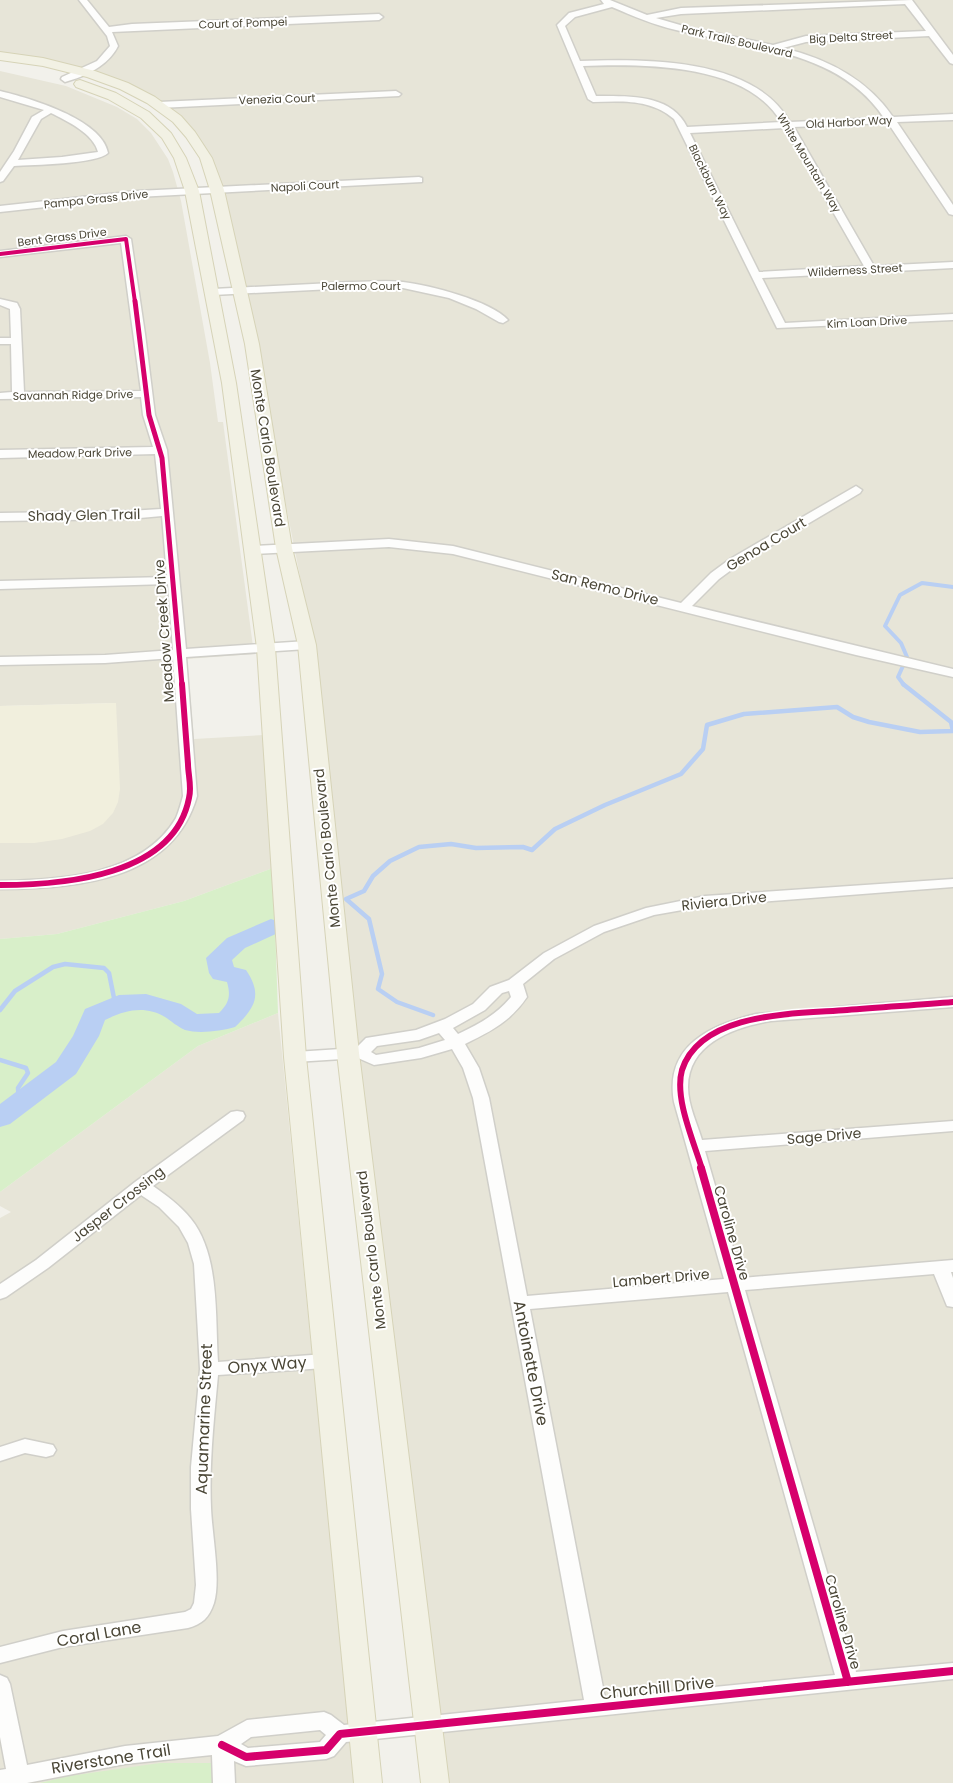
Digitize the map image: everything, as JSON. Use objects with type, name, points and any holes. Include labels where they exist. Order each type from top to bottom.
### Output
[{"type":"main road","name":"Monte Carlo Boulevard","points":[[0,56],[43,62],[83,72],[124,86],[159,105],[177,119],[191,135],[206,158],[217,190],[253,352],[284,548],[307,646],[435,1783]]},
{"type":"main road","name":"Monte Carlo Boulevard","points":[[0,66],[64,80],[112,96],[137,109],[167,136],[177,151],[187,173],[192,191],[229,382],[266,648],[295,1057],[368,1783]]},
{"type":"street","points":[[64,80],[102,62],[113,49],[114,40],[83,0]]},
{"type":"street","name":"Park Trails Boulevard","points":[[603,0],[645,18],[686,30],[772,48],[815,62],[853,80],[874,97],[953,212]]},
{"type":"street","points":[[645,18],[662,13],[688,10],[908,0],[953,61]]},
{"type":"street","points":[[577,64],[561,25],[572,15],[613,4]]},
{"type":"street","name":"Court of Pompei","points":[[106,30],[132,27],[379,17]]},
{"type":"street","name":"Big Delta Street","points":[[772,48],[811,38],[932,33]]},
{"type":"street","name":"Blackburn Way","points":[[577,64],[593,99],[632,100],[660,106],[676,115],[781,326]]},
{"type":"street","name":"White Mountain Way","points":[[577,64],[641,64],[676,67],[713,74],[738,83],[764,96],[777,108],[788,125],[871,269]]},
{"type":"street","points":[[0,94],[24,99],[74,120],[103,149],[103,153],[99,155],[62,160],[12,162]]},
{"type":"street","name":"Venezia Court","points":[[159,105],[396,94]]},
{"type":"street","points":[[0,179],[12,162],[37,117],[51,110]]},
{"type":"street","name":"Old Harbor Way","points":[[684,130],[953,117]]},
{"type":"street","name":"Napoli Court","points":[[192,191],[419,180]]},
{"type":"street","name":"Pampa Grass Drive","points":[[0,208],[137,194],[192,191]]},
{"type":"street","name":"Bent Grass Drive","points":[[0,254],[126,240]]},
{"type":"street","name":"Meadow Creek Drive","points":[[0,885],[66,882],[112,872],[147,855],[164,842],[178,828],[187,812],[190,796],[174,580],[161,450],[149,415],[140,334],[126,240]]},
{"type":"street","name":"Wilderness Street","points":[[756,275],[953,265]]},
{"type":"street","name":"Palermo Court","points":[[213,292],[362,284],[403,286],[452,296],[480,307],[504,320]]},
{"type":"street","points":[[0,302],[14,306],[18,395]]},
{"type":"street","name":"Kim Loan Drive","points":[[781,326],[953,317]]},
{"type":"street","points":[[0,341],[17,341]]},
{"type":"street","name":"Savannah Ridge Drive","points":[[0,396],[146,394]]},
{"type":"street","name":"Meadow Park Drive","points":[[0,454],[161,450]]},
{"type":"street","name":"Genoa Court","points":[[684,607],[715,576],[740,558],[856,490]]},
{"type":"street","name":"Shady Glen Trail","points":[[0,517],[129,515],[167,512]]},
{"type":"street","name":"San Remo Drive","points":[[252,550],[389,543],[439,548],[482,556],[953,673]]},
{"type":"street","points":[[0,585],[126,583],[174,580]]},
{"type":"street","points":[[0,661],[106,659],[307,646]]},
{"type":"street","name":"Riviera Drive","points":[[354,1053],[372,1042],[407,1037],[443,1027],[479,1007],[496,990],[515,983],[549,956],[583,936],[618,921],[670,907],[725,900],[953,883]]},
{"type":"street","name":"Riviera Drive","points":[[295,1057],[354,1053],[374,1060],[421,1053],[455,1042],[491,1025],[506,1013],[519,997],[515,983]]},
{"type":"street","name":"Caroline Drive","points":[[848,1682],[695,1146],[682,1098],[680,1079],[682,1070],[691,1054],[714,1034],[736,1024],[771,1016],[953,1002]]},
{"type":"street","name":"Antoinette Drive","points":[[443,1027],[468,1059],[476,1077],[596,1708]]},
{"type":"street","name":"Jasper Crossing","points":[[0,1293],[42,1264],[141,1186],[237,1116]]},
{"type":"street","name":"Sage Drive","points":[[695,1146],[953,1126]]},
{"type":"street","name":"Aquamarine Street","points":[[141,1186],[165,1203],[178,1216],[197,1243],[203,1264],[209,1369],[203,1426],[201,1475],[201,1509],[206,1585],[204,1603],[198,1616]]},
{"type":"street","points":[[947,1267],[953,1301]]},
{"type":"street","name":"Lambert Drive","points":[[520,1302],[947,1267]]},
{"type":"street","name":"Onyx Way","points":[[209,1369],[325,1361]]},
{"type":"street","points":[[0,1454],[25,1446],[46,1450]]},
{"type":"street","name":"Coral Lane","points":[[0,1655],[63,1639],[188,1620],[198,1616]]},
{"type":"street","name":"Churchill Drive","points":[[363,1732],[953,1671]]},
{"type":"street","points":[[0,1684],[9,1776]]},
{"type":"street","name":"Riverstone Trail","points":[[9,1776],[125,1755],[222,1745],[247,1729],[324,1721],[340,1734]]},
{"type":"street","points":[[224,1783],[222,1745],[246,1757],[326,1750],[340,1734],[363,1732]]},
{"type":"shaded area","points":[[0,0],[953,0],[953,1783],[449,1783],[354,1026],[314,647],[226,203],[213,163],[202,142],[190,126],[174,111],[133,87],[0,54]]},
{"type":"shaded area","points":[[0,71],[66,86],[117,107],[137,119],[151,133],[168,159],[173,172],[181,201],[210,363],[218,422],[223,422],[254,654],[187,659],[194,739],[264,735],[273,868],[184,901],[57,934],[0,939],[0,843],[34,843],[115,703],[0,706]]},
{"type":"shaded area","points":[[116,703],[120,789],[118,802],[113,813],[103,824],[90,831],[62,839],[34,843],[0,843],[0,706]]},
{"type":"shaded area","points":[[278,1013],[355,1783],[0,1783],[0,1218],[11,1212],[0,1206],[0,1192],[198,1046]]},
{"type":"green space","points":[[273,868],[278,1013],[198,1046],[0,1192],[0,939],[57,934],[184,901]]},
{"type":"green space","points":[[160,1763],[213,1763],[214,1783],[40,1783],[69,1776]]},
{"type":"waterway","points":[[904,684],[898,677],[907,657],[901,643],[885,626],[900,595],[922,583],[953,587]]},
{"type":"waterway","points":[[433,1015],[397,1002],[378,989],[382,974],[369,919],[346,899],[364,891],[373,876],[390,861],[419,847],[451,844],[476,848],[523,847],[532,850],[555,829],[605,805],[681,774],[703,749],[707,725],[744,714],[837,707],[853,717],[869,722],[920,732],[953,731],[951,722],[904,684]]},
{"type":"waterway","points":[[0,1118],[66,1068],[86,1036],[94,1015],[119,1003],[146,1002],[172,1010],[192,1023],[226,1021],[240,1006],[243,996],[237,976],[222,973],[219,958],[236,943],[271,927]]},
{"type":"waterway","points":[[0,1010],[15,991],[53,967],[65,964],[104,968],[109,973],[114,998],[119,1003]]},
{"type":"waterway","points":[[0,1060],[26,1068],[28,1073],[18,1088],[19,1104]]},
{"type":"cycle path","points":[[0,254],[126,239],[140,334],[149,415],[162,458],[174,580],[190,796],[184,815],[174,832],[160,846],[124,866],[85,879],[66,882],[0,885]]},
{"type":"cycle path","points":[[848,1682],[684,1109],[680,1087],[682,1071],[688,1057],[698,1045],[725,1028],[756,1019],[771,1016],[953,1002]]},
{"type":"cycle path","points":[[222,1745],[246,1757],[326,1750],[340,1734],[953,1671]]}]
